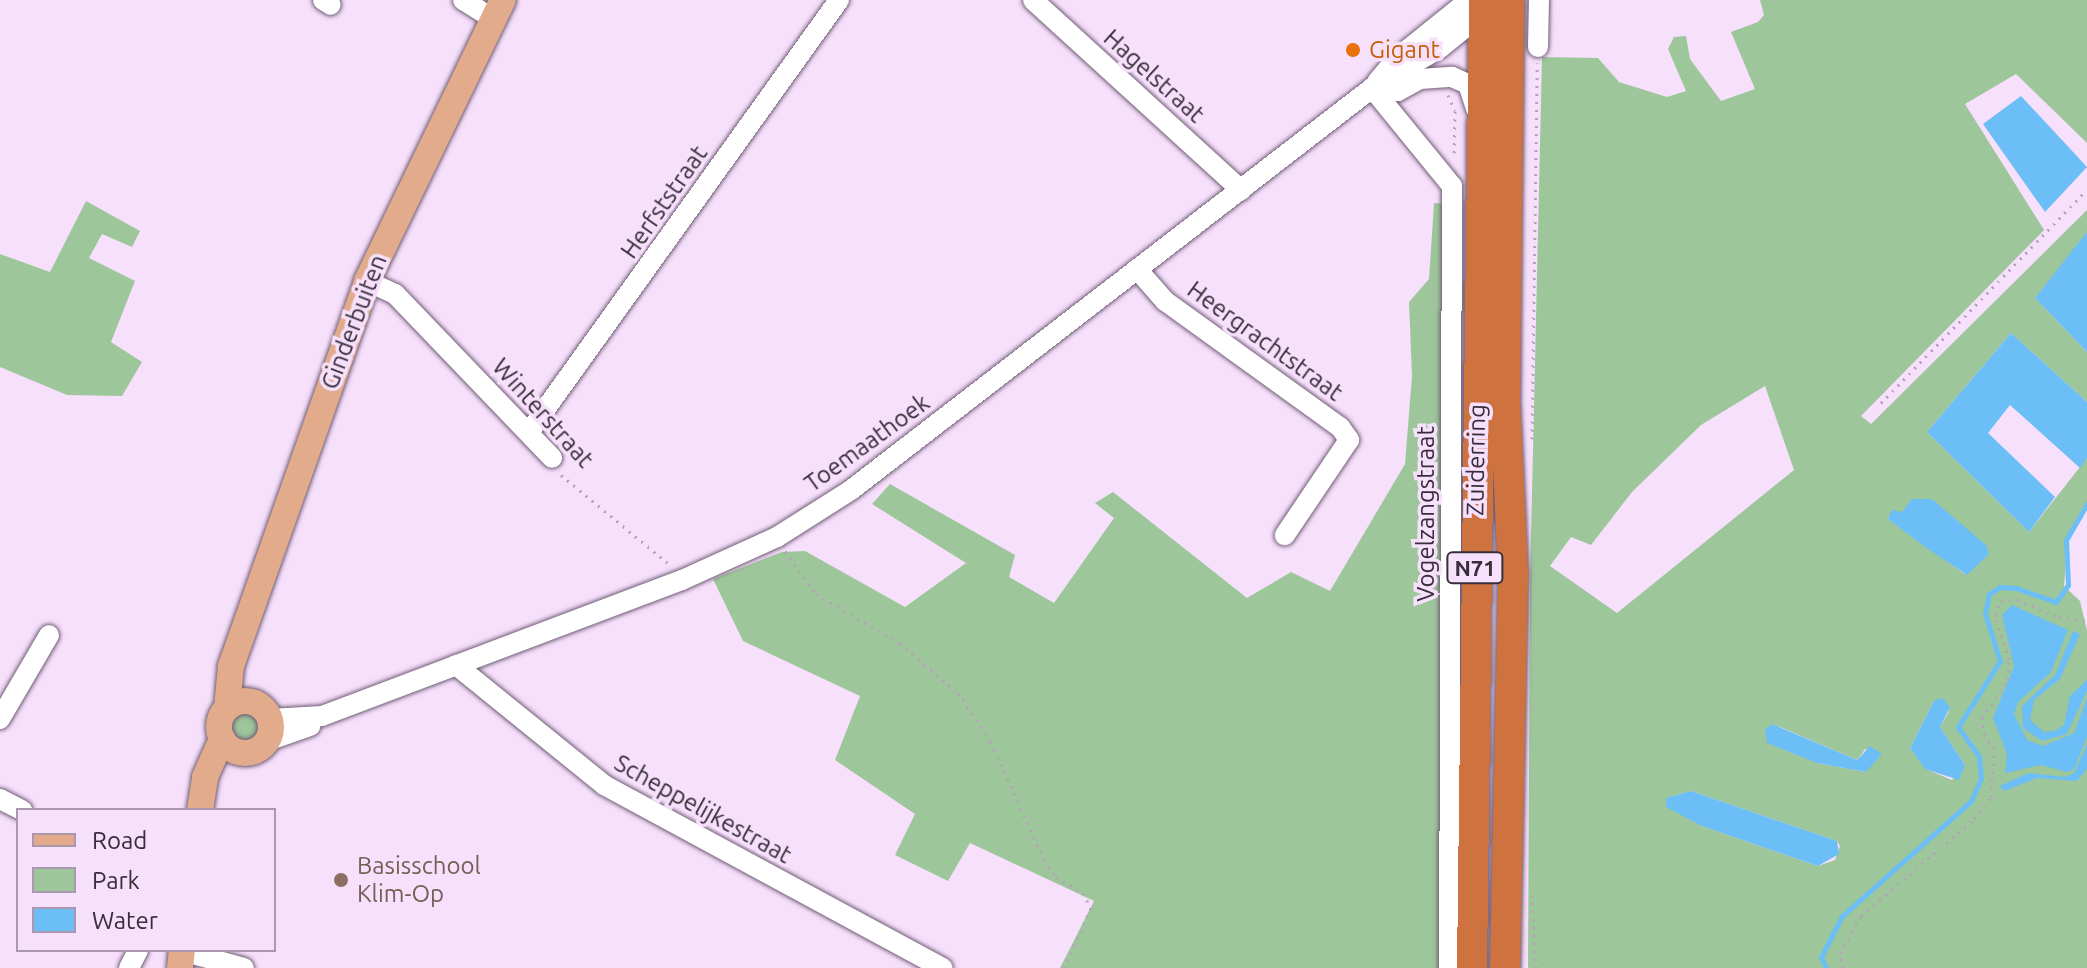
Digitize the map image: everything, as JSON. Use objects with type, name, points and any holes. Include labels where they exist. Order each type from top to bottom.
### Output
[{"type":"highway","name":"Zuiderring","points":[[1472,968],[1478,168],[1488,3]]},
{"type":"highway","name":"Zuiderring","points":[[1488,3],[1513,571],[1505,968]]},
{"type":"main road","name":"Ginderbuiten","points":[[230,745],[219,723],[237,704],[236,657],[367,281],[498,10]]},
{"type":"main road","points":[[202,799],[230,745],[254,751],[269,730],[262,706],[237,704]]},
{"type":"street","points":[[463,0],[498,10]]},
{"type":"street","name":"Herfststraat","points":[[529,432],[839,0]]},
{"type":"street","name":"Hagelstraat","points":[[1033,0],[1241,190]]},
{"type":"street","points":[[1538,47],[1539,0]]},
{"type":"street","name":"Toemaathoek","points":[[269,730],[322,716],[682,580],[777,537],[851,490],[1372,88],[1440,48],[1488,3]]},
{"type":"street","points":[[1372,88],[1398,91],[1420,79],[1453,77],[1468,84],[1476,101],[1478,168]]},
{"type":"street","points":[[1372,88],[1452,186]]},
{"type":"street","name":"Vogelzangstraat","points":[[1449,968],[1452,186]]},
{"type":"street","name":"Heergrachtstraat","points":[[1137,269],[1165,301],[1340,427],[1349,440],[1285,535]]},
{"type":"street","name":"Winterstraat","points":[[367,281],[395,294],[552,458]]},
{"type":"street","points":[[0,719],[49,635]]},
{"type":"street","name":"Scheppelijkestraat","points":[[456,665],[604,785],[943,968]]},
{"type":"street","points":[[0,799],[18,808]]},
{"type":"street","points":[[189,952],[244,968]]},
{"type":"path","points":[[1452,186],[1455,111],[1448,94],[1453,77]]},
{"type":"path","points":[[1881,403],[2087,190]]},
{"type":"path","name":"Winterstraat","points":[[552,458],[555,468],[580,494],[682,580]]},
{"type":"path","points":[[777,537],[816,594],[924,663],[958,693],[991,742],[1044,860],[1056,877],[1083,893],[1091,908],[1064,968]]},
{"type":"path","points":[[1843,968],[1840,953],[1861,916],[1974,819],[1991,797],[1994,749],[1984,735],[1982,718],[2008,680],[2009,660],[1995,615],[2001,600],[2017,600],[2059,617],[2087,621]]},
{"type":"green space","points":[[1760,0],[2087,0],[2087,143],[2016,74],[1965,104],[2044,230],[1861,416],[1871,424],[2087,210],[2087,234],[2035,298],[2087,352],[2087,402],[2011,333],[1927,432],[2029,532],[2087,458],[2087,502],[2068,537],[2064,586],[2080,601],[2087,631],[2087,968],[1528,968],[1530,580],[1542,57],[1598,58],[1619,82],[1667,97],[1686,91],[1668,49],[1674,37],[1686,36],[1690,59],[1721,101],[1755,89],[1731,32],[1758,22],[1764,15]],"holes":[[[1765,386],[1794,470],[1617,613],[1550,566],[1571,537],[1591,545],[1632,492],[1701,425]],[[1895,512],[1902,512],[1966,575],[1888,519]],[[1934,701],[1949,711],[1940,727],[1965,765],[1952,780],[1926,769],[1910,748]],[[1778,726],[1857,760],[1866,748],[1866,772],[1817,763]],[[1691,791],[1837,841],[1840,846],[1835,860],[1818,866],[1702,826],[1667,798]]]},
{"type":"green space","points":[[86,201],[140,231],[132,247],[102,234],[89,258],[135,281],[111,342],[142,362],[122,396],[67,395],[0,367],[0,254],[50,272]]},
{"type":"green space","points":[[1434,203],[1445,204],[1441,968],[1060,968],[1094,901],[970,843],[948,881],[895,855],[915,814],[835,760],[860,696],[743,641],[713,579],[782,552],[805,551],[905,607],[966,563],[872,504],[890,484],[1015,555],[1009,577],[1054,603],[1114,518],[1095,503],[1113,492],[1247,598],[1291,572],[1330,591],[1405,464],[1412,376],[1409,302],[1429,279]]},
{"type":"green space","points":[[245,711],[256,715],[260,726],[256,737],[245,741],[234,737],[230,726],[234,715]]},
{"type":"water","points":[[2021,96],[2087,167],[2045,212],[1983,124]]},
{"type":"water","points":[[2087,234],[2087,352],[2035,298]]},
{"type":"water","points":[[2011,333],[2087,402],[2087,458],[2080,468],[2010,405],[1988,433],[2055,497],[2029,532],[1927,432]]},
{"type":"water","points":[[1912,499],[1932,499],[1986,545],[1989,554],[1967,575],[1928,549],[1888,519],[1892,510],[1902,512]]},
{"type":"water","points":[[2012,605],[2068,630],[2051,672],[2018,702],[2014,714],[2027,740],[2043,746],[2074,733],[2087,698],[2087,737],[2074,769],[2067,772],[2041,765],[2005,773],[2007,754],[1993,718],[2014,666],[2002,615]]},
{"type":"water","points":[[2073,631],[2080,634],[2060,679],[2034,700],[2030,720],[2044,732],[2055,731],[2064,725],[2070,696],[2087,680],[2087,691],[2067,734],[2042,741],[2023,728],[2022,706],[2055,675]]},
{"type":"water","points":[[1942,698],[1950,707],[1940,727],[1965,765],[1959,780],[1925,769],[1910,748],[1934,701]]},
{"type":"water","points":[[1772,724],[1857,760],[1870,746],[1882,754],[1866,772],[1817,763],[1767,743],[1765,730]]},
{"type":"water","points":[[2087,744],[2087,769],[2077,781],[2037,778],[2004,791],[2000,786],[2028,773],[2065,777],[2074,773]]},
{"type":"water","points":[[1691,791],[1837,841],[1839,854],[1818,866],[1702,826],[1666,807],[1666,798]]},
{"type":"waterway","points":[[1826,968],[1821,957],[1842,916],[1971,801],[1981,779],[1979,756],[1958,727],[2000,661],[1985,614],[1989,594],[2000,587],[2016,588],[2056,602],[2068,585],[2066,540],[2087,504]]},
{"type":"place","name":"Gigant","points":[[1353,50]]},
{"type":"place","name":"Basisschool Klim-Op","points":[[341,880]]}]
